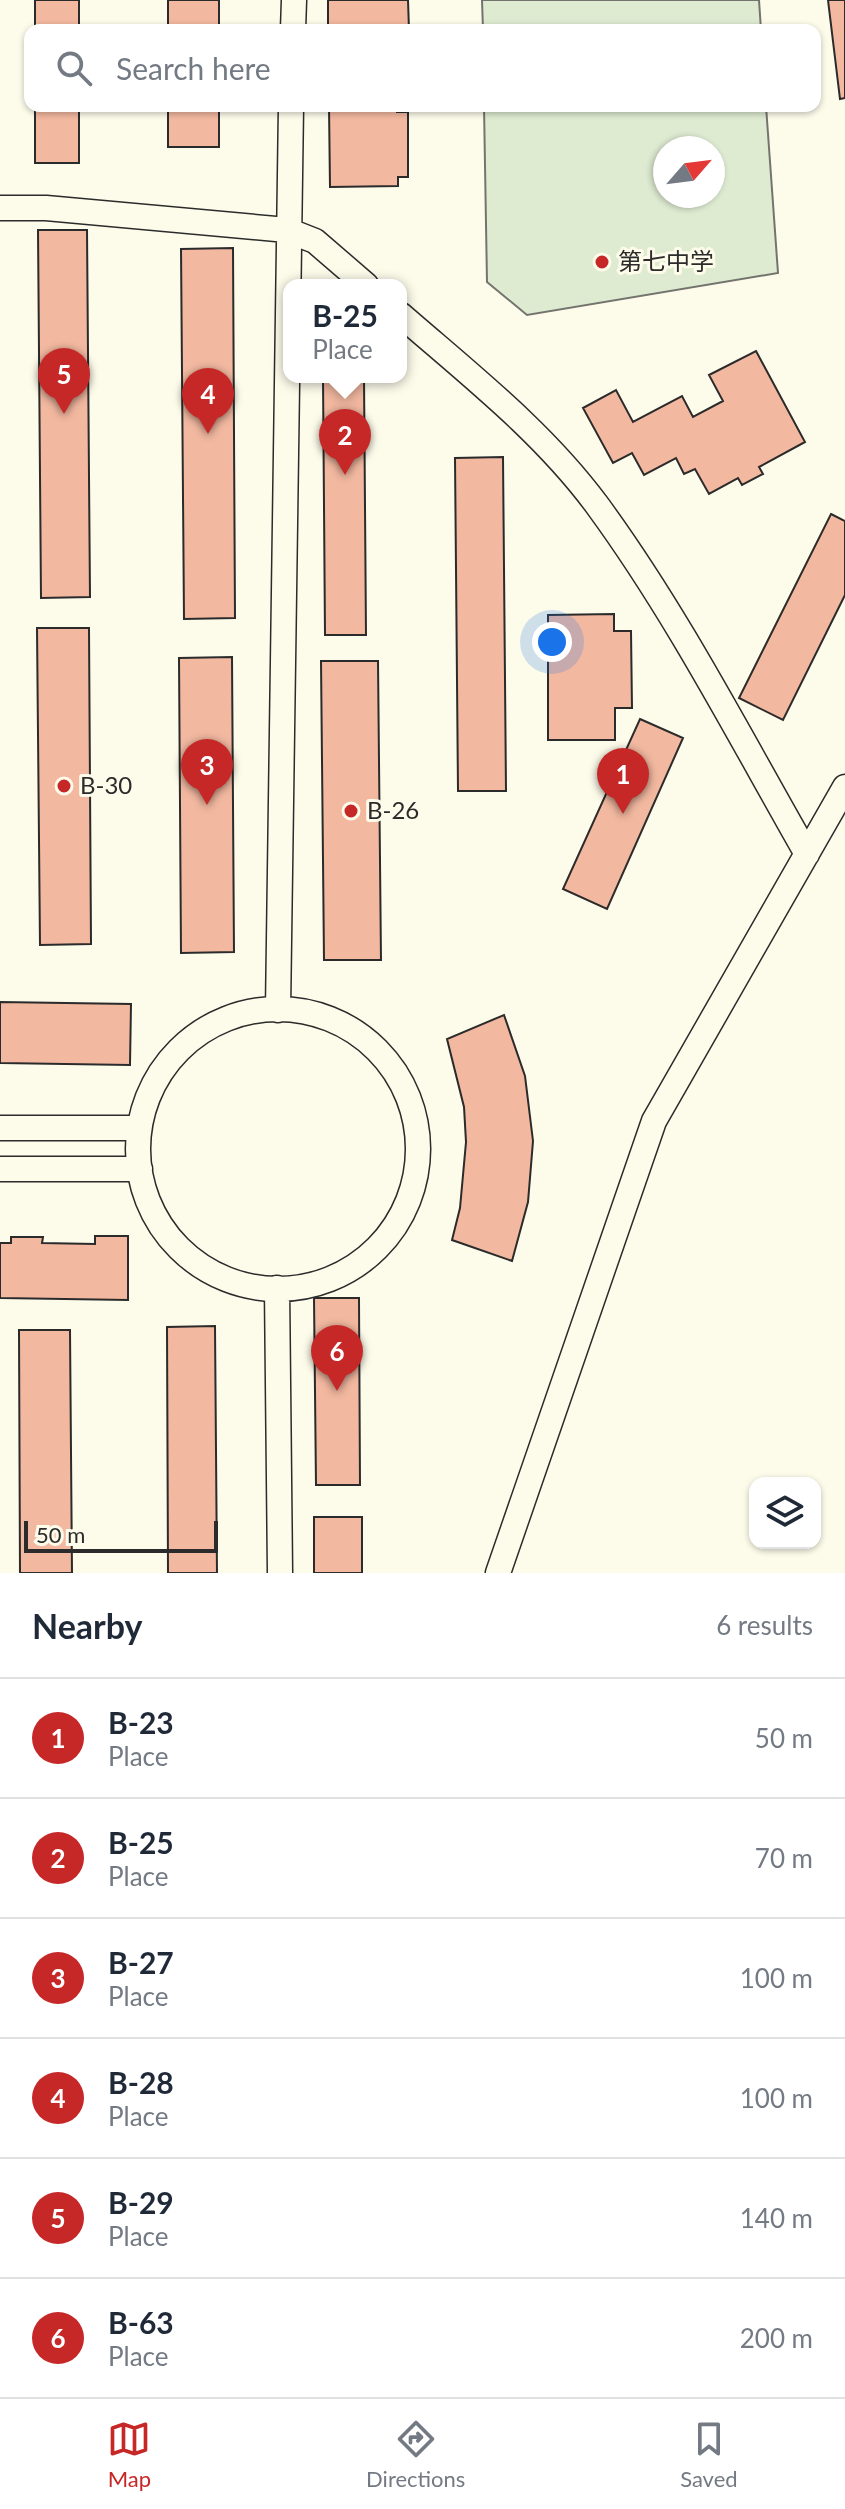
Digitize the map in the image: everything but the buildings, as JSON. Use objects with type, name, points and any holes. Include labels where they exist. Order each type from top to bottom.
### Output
[{"type":"street","points":[[293,24],[294,0]]},
{"type":"street","points":[[286,279],[291,112]]},
{"type":"street","points":[[0,208],[46,208],[287,230],[315,241],[359,279]]},
{"type":"street","points":[[407,320],[522,420],[596,504],[677,629],[807,854]]},
{"type":"street","points":[[278,1010],[285,383]]},
{"type":"street","points":[[498,1573],[654,1121],[845,787]]},
{"type":"street","points":[[259,1009],[308,1011],[353,1029],[389,1062],[412,1105],[420,1153],[410,1201],[385,1242],[347,1273],[300,1289],[252,1288],[206,1270],[169,1238],[146,1195],[140,1169],[139,1128],[148,1095],[174,1054],[212,1024],[259,1009]]},
{"type":"street","points":[[0,1128],[139,1128]]},
{"type":"street","points":[[0,1169],[140,1169]]},
{"type":"street","points":[[277,1288],[280,1573]]},
{"type":"green space","points":[[482,0],[759,0],[761,24],[483,24]]},
{"type":"green space","points":[[484,112],[766,112],[778,273],[527,315],[487,282]]},
{"type":"place","name":"第七中学","points":[[602,262]]},
{"type":"place","name":"B-29","points":[[64,414]]},
{"type":"place","name":"B-28","points":[[208,434]]},
{"type":"place","name":"B-25","points":[[345,475]]},
{"type":"place","name":"B-30","points":[[64,786]]},
{"type":"place","name":"B-27","points":[[207,805]]},
{"type":"place","name":"B-26","points":[[351,811]]},
{"type":"place","name":"B-23","points":[[623,814]]},
{"type":"place","name":"B-63","points":[[337,1391]]}]
